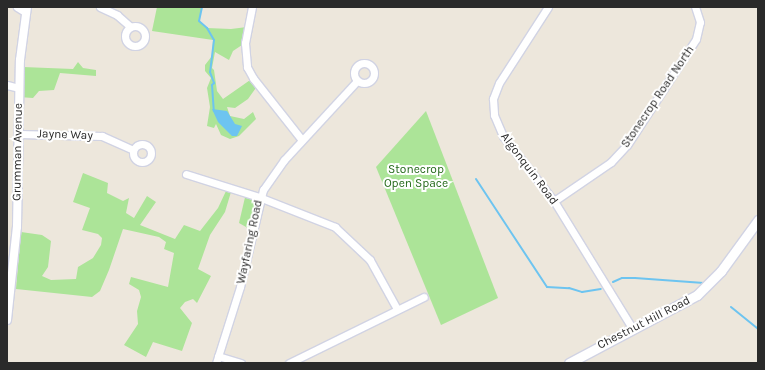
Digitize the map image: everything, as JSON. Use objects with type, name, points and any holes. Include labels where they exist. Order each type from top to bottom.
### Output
[{"type":"main road","name":"Chestnut Hill Road","points":[[569,363],[632,328],[683,305],[705,289],[724,268],[758,220]]},
{"type":"street","points":[[17,7],[26,10]]},
{"type":"street","points":[[100,7],[117,14],[131,27]]},
{"type":"street","points":[[252,7],[245,43],[248,67],[256,82],[302,140]]},
{"type":"street","name":"Algonquin Road","points":[[548,7],[499,83],[493,107],[503,136],[554,201],[632,328]]},
{"type":"street","name":"Stonecrop Road North","points":[[554,201],[608,165],[627,145],[696,39],[700,22],[695,7]]},
{"type":"street","name":"Grumman Avenue","points":[[7,320],[17,227],[19,88],[26,10]]},
{"type":"street","name":"Wayfaring Road","points":[[216,363],[243,276],[259,197],[277,169],[357,81]]},
{"type":"street","points":[[7,85],[19,88]]},
{"type":"street","name":"Jayne Way","points":[[19,134],[102,136],[133,150]]},
{"type":"street","points":[[186,174],[259,197],[308,215],[341,232],[375,267],[397,309]]},
{"type":"street","points":[[289,363],[424,297]]},
{"type":"street","points":[[218,356],[241,363]]},
{"type":"green space","points":[[157,7],[202,7],[199,21],[207,28],[231,29],[247,27],[245,43],[233,51],[229,60],[215,52],[212,68],[214,70],[217,91],[223,99],[253,78],[258,85],[248,99],[235,108],[227,107],[230,116],[244,119],[253,112],[256,119],[239,136],[230,139],[221,135],[216,124],[214,128],[207,126],[210,107],[207,88],[211,78],[205,71],[205,65],[212,56],[213,40],[152,31]]},
{"type":"green space","points":[[78,62],[83,68],[96,70],[96,76],[60,73],[54,90],[39,91],[33,98],[19,97],[23,67],[73,69]]},
{"type":"green space","name":"Stonecrop Open Space","points":[[426,111],[498,298],[441,325],[376,167]]},
{"type":"green space","points":[[83,173],[108,183],[107,193],[123,201],[129,198],[126,213],[134,218],[147,196],[156,202],[140,225],[175,239],[184,225],[200,231],[218,208],[226,191],[231,192],[225,212],[210,235],[198,269],[211,276],[197,303],[193,299],[185,302],[180,308],[192,323],[182,351],[153,342],[146,357],[124,345],[138,324],[137,311],[141,297],[139,290],[129,284],[131,277],[168,287],[174,253],[164,249],[166,242],[159,237],[123,229],[100,291],[92,297],[16,289],[21,232],[42,235],[51,241],[48,267],[42,276],[51,280],[76,279],[78,267],[93,258],[101,245],[102,238],[98,234],[82,230],[90,208],[73,202]]},
{"type":"green space","points":[[246,193],[259,197],[253,231],[239,223]]},
{"type":"water","points":[[212,109],[227,111],[235,124],[242,126],[237,136],[232,136],[218,122]]},
{"type":"waterway","points":[[202,7],[199,21],[207,28],[214,40],[210,72],[214,83],[212,85],[214,111]]},
{"type":"waterway","points":[[476,179],[547,287],[569,288],[582,292],[601,289]]},
{"type":"waterway","points":[[613,282],[622,278],[635,278],[704,283]]},
{"type":"waterway","points":[[731,307],[758,329]]}]
